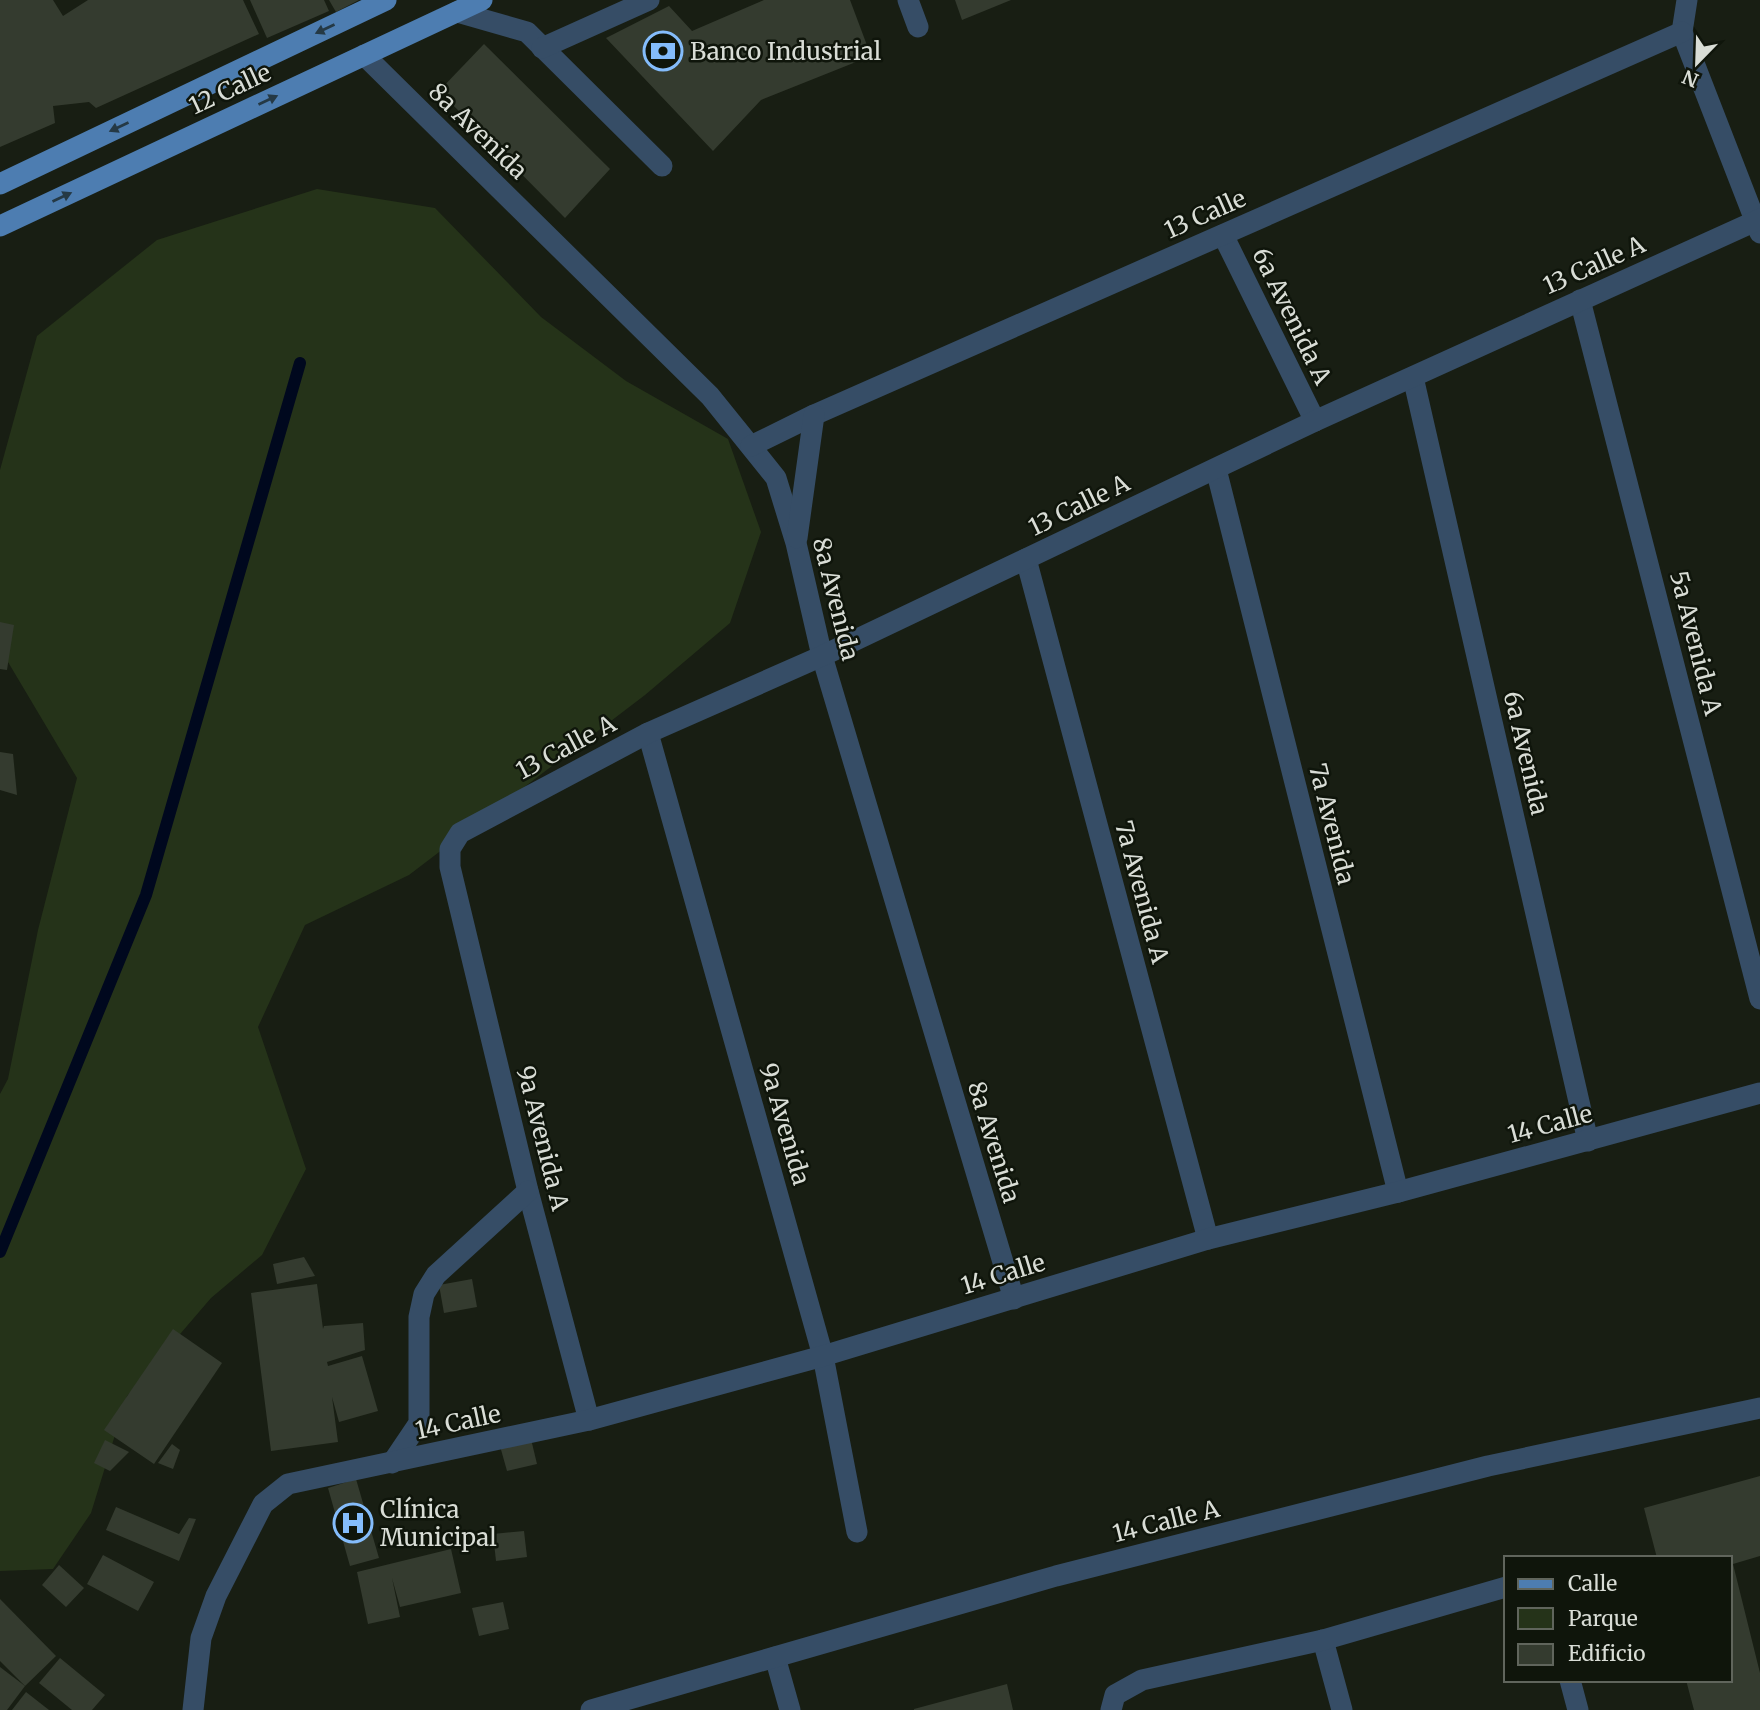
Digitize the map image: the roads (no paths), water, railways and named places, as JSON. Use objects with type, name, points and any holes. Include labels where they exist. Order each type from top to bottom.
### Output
[{"type":"main road","name":"12 Calle","points":[[0,184],[386,0]]},
{"type":"main road","name":"12 Calle","points":[[0,226],[482,0]]},
{"type":"street","points":[[542,48],[649,0]]},
{"type":"street","points":[[908,0],[918,27]]},
{"type":"street","points":[[1687,0],[1682,32],[1759,224]]},
{"type":"street","points":[[457,12],[527,32],[662,166]]},
{"type":"street","name":"13 Calle","points":[[751,446],[814,415],[1682,32]]},
{"type":"street","name":"8a Avenida","points":[[364,55],[710,396],[776,478],[796,544],[822,656],[1014,1299]]},
{"type":"street","name":"13 Calle A","points":[[450,867],[450,849],[460,833],[648,733],[822,656],[1315,421],[1580,300],[1759,224]]},
{"type":"street","name":"6a Avenida A","points":[[1223,235],[1315,421]]},
{"type":"street","name":"5a Avenida A","points":[[1580,300],[1760,999]]},
{"type":"street","name":"6a Avenida","points":[[1413,377],[1588,1141]]},
{"type":"street","points":[[796,544],[814,415]]},
{"type":"street","name":"7a Avenida","points":[[1216,469],[1398,1192]]},
{"type":"street","name":"7a Avenida A","points":[[1026,559],[1208,1239]]},
{"type":"street","name":"9a Avenida","points":[[648,733],[823,1356],[857,1532]]},
{"type":"street","name":"9a Avenida A","points":[[450,867],[528,1191],[589,1420]]},
{"type":"street","name":"14 Calle","points":[[193,1710],[201,1638],[216,1596],[263,1504],[288,1483],[589,1420],[823,1356],[1208,1239],[1398,1192],[1760,1093]]},
{"type":"street","points":[[392,1463],[419,1423],[419,1317],[424,1294],[436,1275],[528,1191]]},
{"type":"street","name":"14 Calle A","points":[[591,1710],[1056,1576],[1475,1469],[1760,1408]]},
{"type":"street","points":[[1111,1710],[1115,1695],[1142,1680],[1323,1640],[1504,1588]]},
{"type":"street","points":[[1323,1640],[1342,1710]]},
{"type":"street","points":[[775,1657],[790,1710]]},
{"type":"street","points":[[1571,1682],[1578,1710]]},
{"type":"waterway","points":[[0,1252],[146,895],[300,363]]},
{"type":"place","name":"Banco Industrial","points":[[663,51]]},
{"type":"place","name":"Clínica Municipal","points":[[353,1523]]}]
